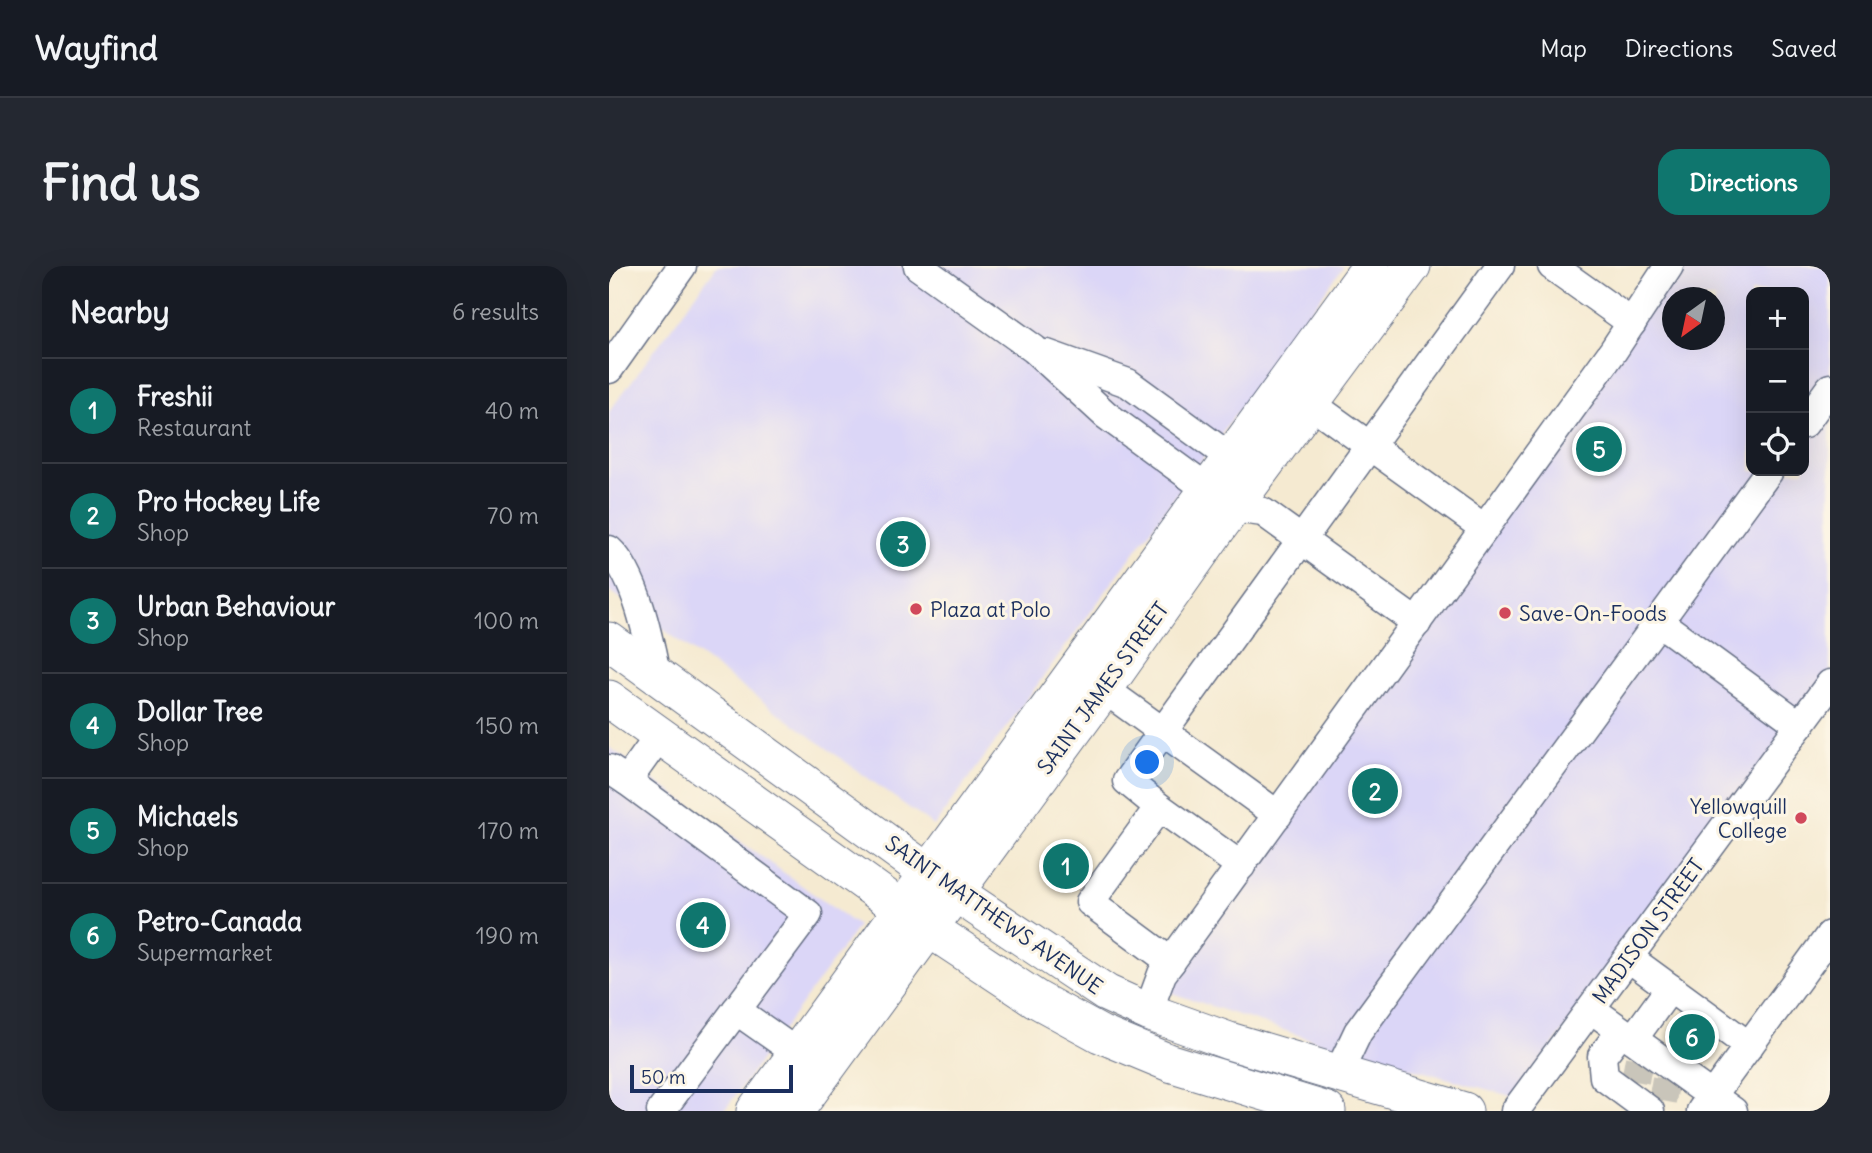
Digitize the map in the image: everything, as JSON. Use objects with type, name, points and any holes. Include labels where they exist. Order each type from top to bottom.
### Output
[{"type":"main road","name":"SAINT JAMES STREET","points":[[942,883],[1104,689],[1235,503],[1244,467],[1371,266]]},
{"type":"main road","name":"SAINT JAMES STREET","points":[[1244,467],[1310,403],[1412,266]]},
{"type":"main road","name":"SAINT JAMES STREET","points":[[795,1111],[916,919],[942,883],[1235,503]]},
{"type":"main road","name":"SAINT MATTHEWS AVENUE","points":[[609,641],[942,883],[1089,983],[1148,1012],[1338,1074],[1464,1111]]},
{"type":"main road","name":"SAINT MATTHEWS AVENUE","points":[[609,699],[916,919],[1036,999],[1100,1034],[1170,1063],[1327,1111]]},
{"type":"main road","name":"SAINT JAMES STREET","points":[[755,1111],[797,1053],[916,919]]},
{"type":"street","points":[[609,369],[682,266]]},
{"type":"street","points":[[918,266],[1034,349],[1105,415],[1235,503],[1300,539],[1417,623]]},
{"type":"street","points":[[1241,866],[1127,781],[1500,266]]},
{"type":"street","points":[[1552,266],[1632,323]]},
{"type":"street","points":[[1148,1012],[1162,974],[1632,323],[1669,266]]},
{"type":"street","points":[[1034,349],[1128,383],[1244,467]]},
{"type":"street","points":[[1809,417],[1830,388]]},
{"type":"street","points":[[1310,403],[1485,528]]},
{"type":"street","points":[[1338,1074],[1357,1032],[1765,476]]},
{"type":"street","points":[[609,550],[617,557],[628,579],[649,639],[656,675]]},
{"type":"street","points":[[1659,622],[1800,725]]},
{"type":"street","points":[[1104,689],[1278,815]]},
{"type":"street","name":"MADISON STREET","points":[[1515,1111],[1800,725],[1827,694]]},
{"type":"street","points":[[660,735],[618,775],[808,914],[661,1111]]},
{"type":"street","points":[[1159,807],[1090,902],[1171,962]]},
{"type":"street","points":[[1591,1009],[1646,1074],[1715,1106],[1749,1046],[1828,943]]},
{"type":"street","points":[[1629,958],[1749,1046]]},
{"type":"street","points":[[1646,1074],[1670,988]]},
{"type":"street","points":[[736,1010],[797,1053]]},
{"type":"shaded area","points":[[717,266],[1344,266],[934,826],[609,590],[609,412]]},
{"type":"shaded area","points":[[1673,266],[1830,266],[1830,384],[1809,413],[1809,287],[1746,287],[1746,476],[1763,476],[1346,1051],[1160,989]]},
{"type":"shaded area","points":[[1830,394],[1830,674],[1514,1097],[1353,1052],[1770,476],[1809,476],[1809,423]]},
{"type":"shaded area","points":[[609,747],[858,926],[724,1111],[609,1111]]},
{"type":"tunnel","points":[[1635,1081],[1639,1059]]},
{"type":"tunnel","points":[[1662,1101],[1666,1079]]},
{"type":"place","name":"Michaels","points":[[1599,449]]},
{"type":"place","name":"Urban Behaviour","points":[[903,544]]},
{"type":"place","name":"Plaza at Polo","points":[[916,609]]},
{"type":"place","name":"Save-On-Foods","points":[[1505,613]]},
{"type":"place","name":"Pro Hockey Life","points":[[1375,791]]},
{"type":"place","name":"Yellowquill College","points":[[1801,818]]},
{"type":"place","name":"Freshii","points":[[1066,866]]},
{"type":"place","name":"Dollar Tree","points":[[703,925]]},
{"type":"place","name":"Petro-Canada","points":[[1692,1037]]}]
